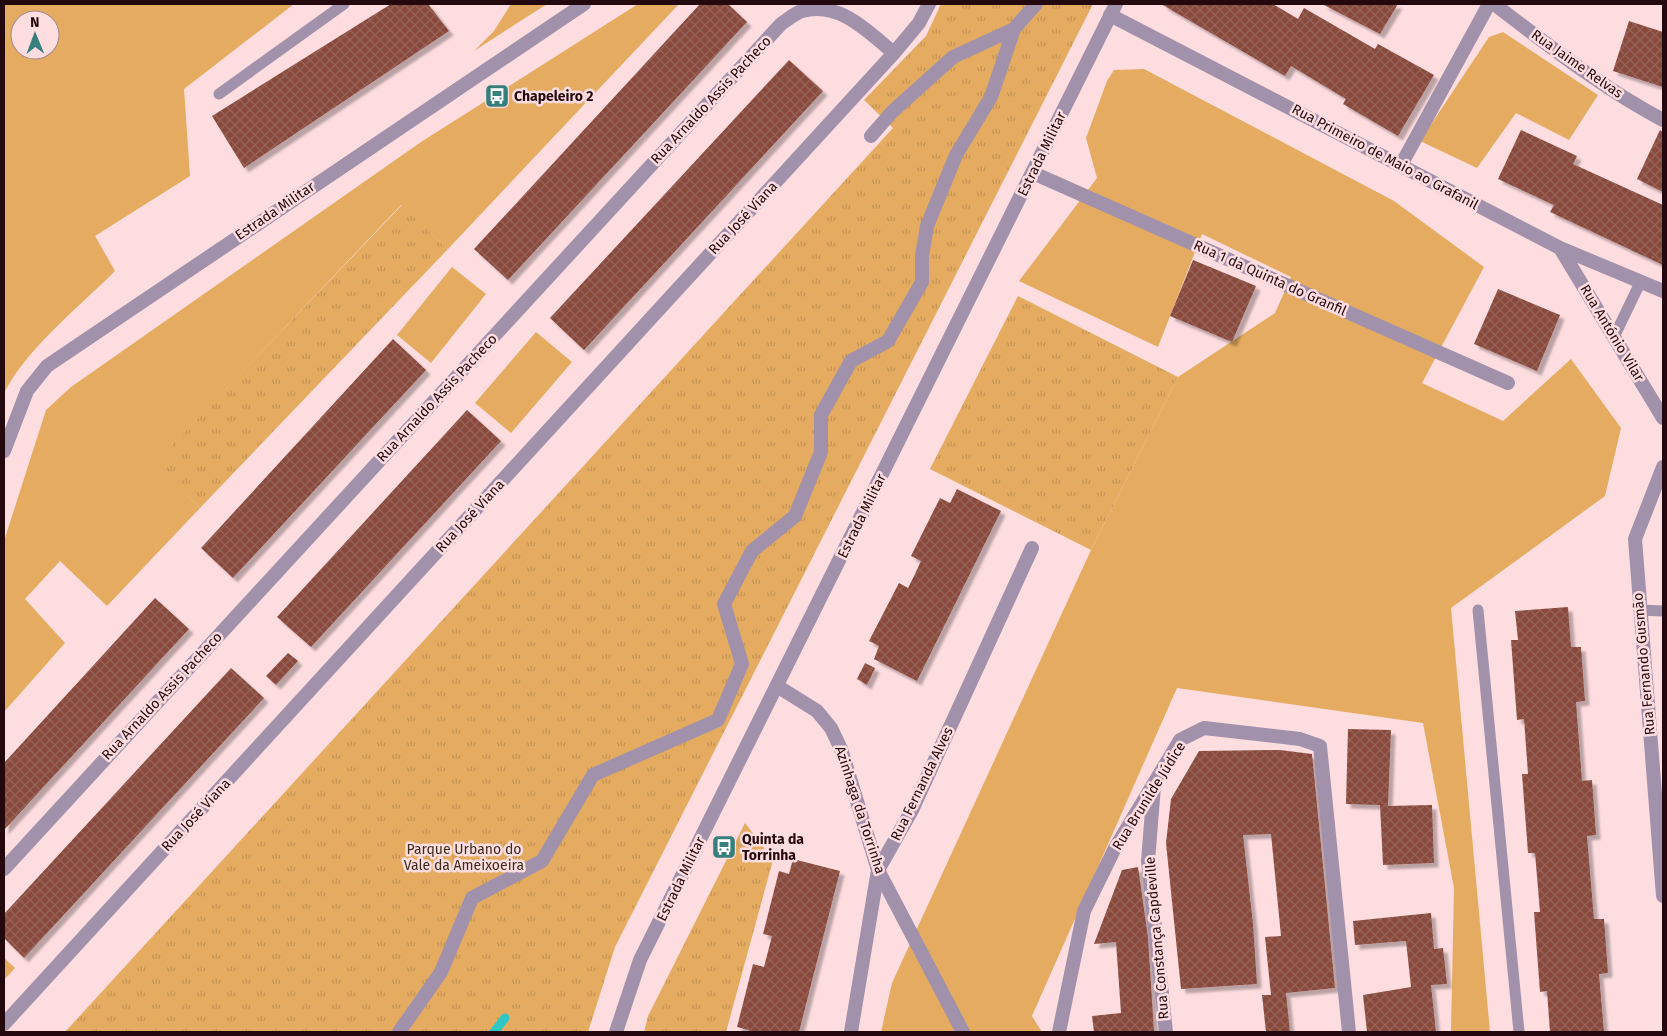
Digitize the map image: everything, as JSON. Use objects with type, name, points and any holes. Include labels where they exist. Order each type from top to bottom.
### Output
[{"type":"street","name":"Estrada Militar","points":[[4,451],[27,390],[47,366],[584,4]]},
{"type":"street","name":"Rua José Viana","points":[[4,1024],[894,53],[919,23],[929,4]]},
{"type":"street","points":[[399,1032],[440,972],[472,898],[542,861],[594,775],[718,720],[742,664],[724,604],[752,551],[795,516],[821,452],[821,415],[851,361],[888,342],[922,282],[922,256],[927,226],[956,155],[992,97],[1014,29],[1036,4]]},
{"type":"street","points":[[1401,165],[1489,4]]},
{"type":"street","name":"Rua Jaime Relvas","points":[[1494,4],[1562,56],[1636,106],[1663,120]]},
{"type":"street","name":"Rua Arnaldo Assis Pacheco","points":[[4,869],[781,24],[800,12],[822,8],[846,15],[894,53]]},
{"type":"street","name":"Estrada Militar","points":[[616,1032],[640,960],[1113,9]]},
{"type":"street","name":"Rua Primeiro de Maio ao Grafanil","points":[[1113,9],[1401,165],[1560,248],[1641,281],[1662,287]]},
{"type":"street","points":[[871,136],[892,112],[953,57],[1014,29]]},
{"type":"street","name":"Rua 1 da Quinta do Granfil","points":[[1033,173],[1508,383]]},
{"type":"street","name":"Rua António Vilar","points":[[1560,248],[1663,418]]},
{"type":"street","name":"Rua Fernando Gusmão","points":[[1663,467],[1635,540],[1639,610],[1663,896]]},
{"type":"street","name":"Rua Fernanda Alves","points":[[850,1032],[878,870],[912,810],[1032,548]]},
{"type":"street","name":"Azinhaga da Torrinha","points":[[777,686],[817,711],[831,728],[841,748],[878,870],[963,1032]]},
{"type":"street","name":"Rua Brunilde Júdice","points":[[1059,1032],[1084,911],[1115,848],[1180,740],[1204,728],[1300,738],[1320,746],[1349,1032]]},
{"type":"street","name":"Rua Constança Capdeville","points":[[1155,783],[1148,861],[1166,1032]]},
{"type":"lane","points":[[219,94],[344,4]]},
{"type":"lane","points":[[1614,337],[1641,281]]},
{"type":"lane","points":[[1478,610],[1519,1032]]},
{"type":"lane","points":[[1639,610],[1663,611]]},
{"type":"green space","points":[[4,4],[294,4],[184,89],[190,176],[95,236],[115,271],[40,344],[14,376],[4,393]]},
{"type":"green space","points":[[511,4],[547,4],[474,51],[494,31]]},
{"type":"green space","points":[[638,4],[679,4],[448,249],[401,205],[155,464],[200,508],[107,606],[60,561],[25,599],[65,643],[4,712],[4,541],[46,410],[71,387],[421,142]]},
{"type":"green space","name":"Parque Urbano do Vale da Ameixoeira","points":[[941,4],[1093,4],[615,947],[588,1032],[65,1032],[893,128],[864,100],[926,36]]},
{"type":"green space","points":[[1503,32],[1598,95],[1569,140],[1516,113],[1477,168],[1420,141],[1489,37]]},
{"type":"green space","points":[[1144,69],[1394,201],[1484,267],[1422,383],[1503,421],[1571,359],[1621,428],[1605,496],[1451,608],[1490,1032],[1451,1032],[1454,888],[1423,723],[1177,688],[1032,1016],[1042,1032],[881,1032],[892,983],[1091,550],[1178,377],[1275,313],[1291,277],[1202,234],[1158,347],[1019,281],[1097,178],[1086,138],[1107,81],[1114,70]]},
{"type":"green space","points":[[402,205],[448,249],[200,508],[154,464]]},
{"type":"green space","points":[[452,267],[486,294],[431,363],[397,335]]},
{"type":"green space","points":[[1018,296],[1178,377],[1091,550],[930,469]]},
{"type":"green space","points":[[536,332],[572,362],[511,433],[475,403]]},
{"type":"green space","points":[[745,823],[773,860],[726,1032],[644,1032],[648,1016]]},
{"type":"green space","points":[[4,958],[15,968],[4,980]]},
{"type":"building","points":[[391,4],[428,4],[449,31],[244,168],[212,116]]},
{"type":"building","points":[[700,4],[728,4],[747,22],[508,280],[474,249]]},
{"type":"building","points":[[1161,4],[1273,4],[1298,19],[1304,8],[1375,49],[1378,44],[1434,75],[1398,136],[1343,104],[1346,99],[1291,66],[1285,76]]},
{"type":"building","points":[[1322,4],[1398,4],[1380,34]]},
{"type":"building","points":[[1629,21],[1663,32],[1663,87],[1613,71]]},
{"type":"building","points":[[789,60],[823,91],[584,350],[550,318]]},
{"type":"building","points":[[1521,130],[1577,156],[1573,164],[1663,205],[1663,265],[1550,212],[1554,205],[1498,179]]},
{"type":"building","points":[[1660,130],[1663,132],[1663,192],[1637,179]]},
{"type":"building","points":[[1193,260],[1256,286],[1232,342],[1170,316]]},
{"type":"building","points":[[1498,289],[1560,315],[1537,371],[1474,344]]},
{"type":"building","points":[[393,339],[426,370],[233,578],[201,548]]},
{"type":"building","points":[[467,410],[501,441],[311,647],[277,617]]},
{"type":"building","points":[[957,489],[1001,511],[917,681],[874,659],[879,646],[869,641],[899,583],[908,588],[915,574],[921,561],[911,556],[940,498],[950,503]]},
{"type":"building","points":[[155,598],[189,629],[4,830],[4,763]]},
{"type":"building","points":[[1568,607],[1571,647],[1581,647],[1585,701],[1576,702],[1582,781],[1592,780],[1596,835],[1587,836],[1594,919],[1604,919],[1608,973],[1599,974],[1604,1032],[1550,1032],[1547,991],[1540,992],[1534,912],[1540,912],[1535,853],[1528,853],[1522,774],[1528,774],[1524,719],[1517,720],[1511,640],[1518,640],[1515,611]]},
{"type":"building","points":[[288,653],[298,661],[276,685],[266,676]]},
{"type":"building","points":[[865,663],[875,668],[867,685],[857,679]]},
{"type":"building","points":[[231,668],[264,698],[24,958],[4,938],[4,914]]},
{"type":"building","points":[[1348,729],[1391,730],[1388,806],[1432,805],[1434,863],[1383,865],[1380,805],[1346,804]]},
{"type":"building","points":[[1280,750],[1312,754],[1335,988],[1286,993],[1290,1032],[1266,1032],[1262,995],[1271,995],[1265,937],[1281,936],[1271,834],[1243,835],[1253,924],[1257,984],[1181,989],[1166,843],[1171,799],[1199,751]]},
{"type":"building","points":[[793,859],[840,871],[799,1032],[748,1032],[749,1030],[737,1027],[753,964],[764,967],[772,936],[763,934],[779,871],[789,874]]},
{"type":"building","points":[[1138,867],[1148,937],[1154,1032],[1094,1032],[1092,1016],[1121,1013],[1116,942],[1094,944],[1122,870]]},
{"type":"building","points":[[1431,913],[1434,949],[1443,948],[1447,984],[1431,985],[1436,1032],[1367,1032],[1363,995],[1411,987],[1406,941],[1355,945],[1353,921]]},
{"type":"waterway","points":[[494,1032],[505,1018]]},
{"type":"place","name":"Chapeleiro 2","points":[[497,96]]},
{"type":"place","name":"Quinta da Torrinha","points":[[724,847]]}]
